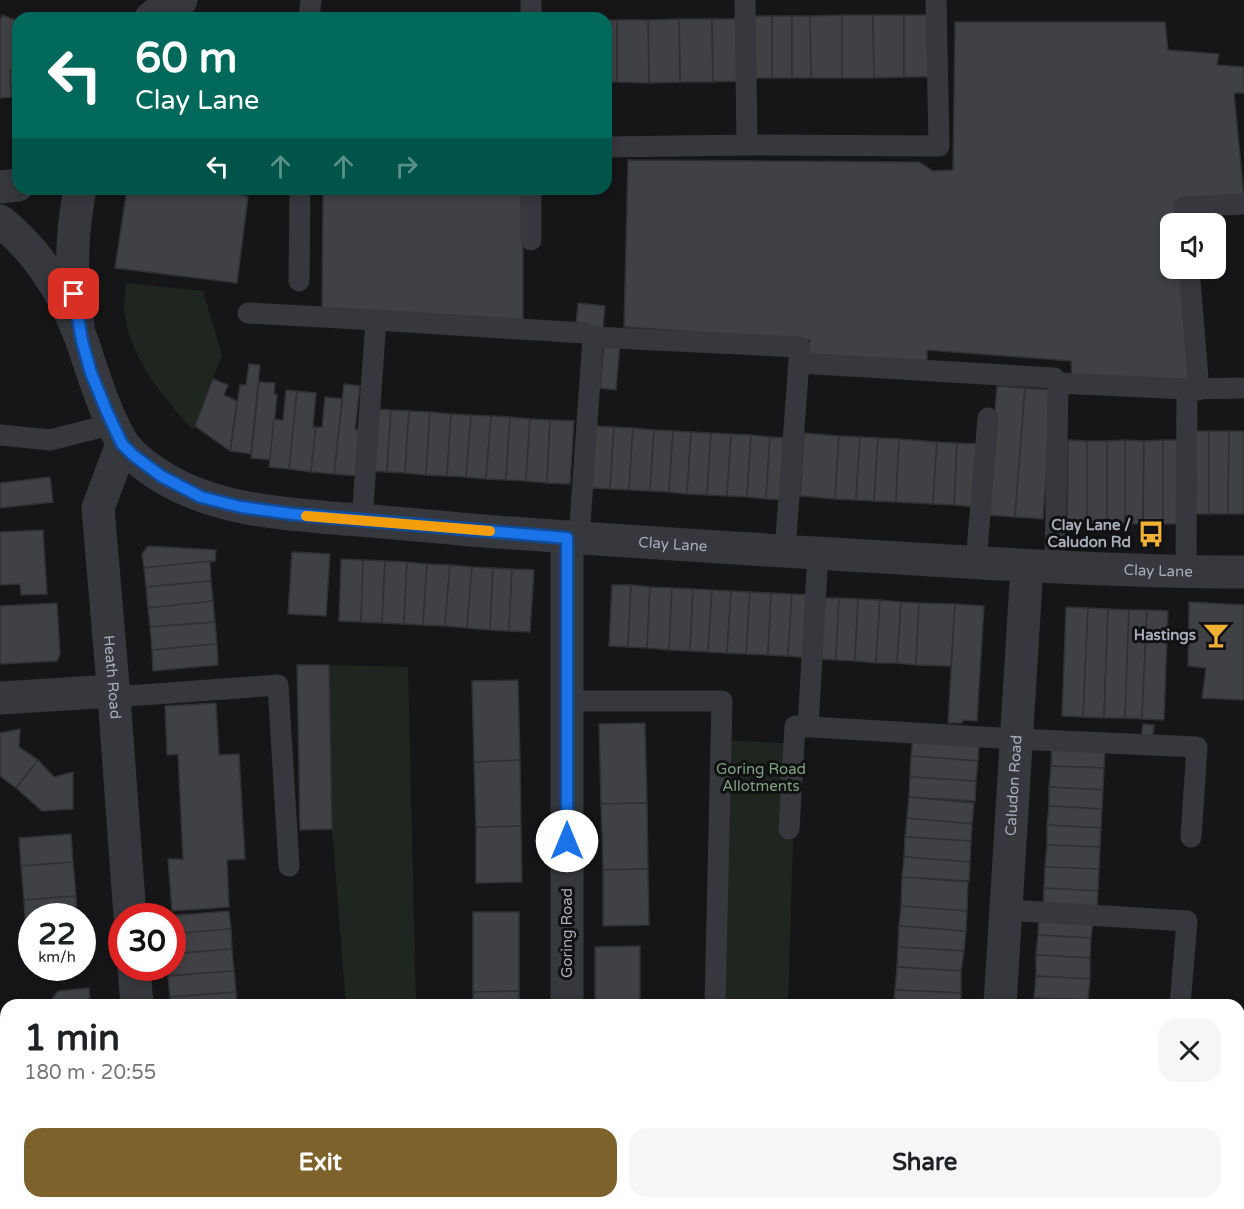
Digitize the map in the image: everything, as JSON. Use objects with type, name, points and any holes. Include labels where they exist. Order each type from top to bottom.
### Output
[{"type":"street","points":[[160,12],[182,0]]},
{"type":"street","points":[[79,195],[72,246],[72,280],[82,341],[91,373],[118,434]]},
{"type":"street","points":[[0,221],[40,260],[69,310],[82,341]]},
{"type":"street","name":"Clay Lane","points":[[118,434],[133,455],[161,476],[201,497],[241,507],[292,514],[573,538],[1041,567],[1244,572]]},
{"type":"street","name":"Heath Road","points":[[118,434],[98,508],[129,903]]},
{"type":"street","name":"Goring Road","points":[[567,999],[567,701],[573,538]]},
{"type":"street","name":"Caludon Road","points":[[1000,999],[1016,739],[1041,567]]},
{"type":"street","points":[[0,698],[113,694]]},
{"type":"street","points":[[135,981],[137,999]]},
{"type":"lane","points":[[745,0],[747,145]]},
{"type":"lane","points":[[612,147],[939,146],[936,0]]},
{"type":"lane","points":[[299,281],[300,195]]},
{"type":"lane","points":[[531,195],[531,240]]},
{"type":"lane","points":[[1184,213],[1184,207],[1244,204]]},
{"type":"lane","points":[[1186,572],[1193,389],[1189,279]]},
{"type":"lane","points":[[248,313],[584,333],[593,337],[800,347],[785,551]]},
{"type":"lane","points":[[362,520],[376,320]]},
{"type":"lane","points":[[573,538],[593,337]]},
{"type":"lane","points":[[799,363],[1054,378],[1058,383],[1041,567]]},
{"type":"lane","points":[[1058,383],[1193,389],[1244,388]]},
{"type":"lane","points":[[976,563],[988,418]]},
{"type":"lane","points":[[0,435],[50,440],[118,434]]},
{"type":"lane","points":[[808,727],[818,553]]},
{"type":"lane","points":[[113,694],[278,685],[289,866]]},
{"type":"lane","points":[[567,701],[722,701],[715,999]]},
{"type":"lane","points":[[789,829],[795,726],[1197,747],[1191,837]]},
{"type":"lane","points":[[1006,910],[1187,921],[1180,999]]},
{"type":"green space","points":[[126,283],[203,291],[222,355],[193,430],[158,389],[139,358],[127,325],[124,307]]},
{"type":"green space","points":[[329,665],[408,667],[416,999],[346,999],[332,829]]},
{"type":"green space","name":"Goring Road Allotments","points":[[726,740],[796,744],[788,999],[723,999]]},
{"type":"building","points":[[2,15],[12,19],[11,97],[0,98],[0,21]]},
{"type":"building","points":[[842,15],[873,15],[874,78],[842,78]]},
{"type":"building","points":[[842,15],[842,78],[811,78],[810,16]]},
{"type":"building","points":[[873,15],[904,15],[904,77],[874,78]]},
{"type":"building","points":[[904,15],[932,15],[932,77],[904,77]]},
{"type":"building","points":[[753,16],[772,16],[772,78],[753,78]]},
{"type":"building","points":[[772,16],[792,16],[792,78],[772,78]]},
{"type":"building","points":[[792,16],[810,16],[811,78],[792,78]]},
{"type":"building","points":[[679,19],[712,19],[713,82],[680,82]]},
{"type":"building","points":[[679,19],[680,82],[649,83],[648,20]]},
{"type":"building","points":[[712,19],[739,19],[740,81],[713,82]]},
{"type":"building","points":[[612,20],[617,20],[617,82],[612,82]]},
{"type":"building","points":[[617,20],[648,20],[649,83],[617,82]]},
{"type":"building","points":[[955,22],[1165,22],[1168,50],[1219,54],[1217,65],[1244,67],[1244,93],[1234,93],[1244,197],[1181,200],[1182,213],[1160,213],[1160,279],[1186,279],[1192,382],[1072,379],[1071,361],[927,350],[927,365],[807,357],[810,340],[624,327],[628,160],[919,162],[933,171],[953,170]]},
{"type":"building","points":[[10,70],[12,70],[12,97]]},
{"type":"building","points":[[126,195],[242,195],[248,197],[237,283],[115,268]]},
{"type":"building","points":[[323,195],[523,195],[523,323],[322,308]]},
{"type":"building","points":[[578,303],[605,306],[603,329],[576,326]]},
{"type":"building","points":[[604,342],[620,343],[616,390],[600,388]]},
{"type":"building","points":[[249,364],[260,365],[251,454],[230,451],[240,385],[246,385]]},
{"type":"building","points":[[213,379],[228,385],[224,395],[237,401],[230,451],[195,426]]},
{"type":"building","points":[[259,382],[275,383],[274,394],[277,394],[271,460],[251,458]]},
{"type":"building","points":[[344,384],[360,386],[355,429],[365,431],[359,476],[334,474]]},
{"type":"building","points":[[997,386],[1025,388],[1015,517],[987,515]]},
{"type":"building","points":[[1025,388],[1053,390],[1043,519],[1015,517]]},
{"type":"building","points":[[286,390],[297,391],[289,469],[269,467],[274,419],[283,420]]},
{"type":"building","points":[[297,391],[316,393],[313,427],[316,427],[311,472],[289,469]]},
{"type":"building","points":[[325,397],[342,399],[334,474],[311,472],[316,427],[322,427]]},
{"type":"building","points":[[376,409],[391,410],[387,472],[373,471]]},
{"type":"building","points":[[391,410],[409,411],[405,473],[387,472]]},
{"type":"building","points":[[409,411],[430,412],[426,475],[405,473]]},
{"type":"building","points":[[430,412],[451,414],[447,476],[426,475]]},
{"type":"building","points":[[451,414],[471,415],[466,477],[447,476]]},
{"type":"building","points":[[471,415],[491,416],[486,479],[466,477]]},
{"type":"building","points":[[491,416],[510,417],[506,480],[486,479]]},
{"type":"building","points":[[510,417],[530,419],[526,481],[506,480]]},
{"type":"building","points":[[530,419],[550,420],[547,483],[526,481]]},
{"type":"building","points":[[550,420],[574,421],[570,484],[547,483]]},
{"type":"building","points":[[595,426],[614,427],[610,489],[591,488]]},
{"type":"building","points":[[614,427],[633,428],[629,490],[610,489]]},
{"type":"building","points":[[633,428],[654,430],[650,491],[629,490]]},
{"type":"building","points":[[654,430],[673,431],[669,492],[650,491]]},
{"type":"building","points":[[673,431],[691,432],[687,494],[669,492]]},
{"type":"building","points":[[1190,431],[1209,431],[1209,514],[1190,514]]},
{"type":"building","points":[[1209,431],[1229,431],[1228,514],[1209,514]]},
{"type":"building","points":[[1229,431],[1244,431],[1244,514],[1228,514]]},
{"type":"building","points":[[691,432],[711,433],[707,495],[687,494]]},
{"type":"building","points":[[711,433],[731,434],[727,496],[707,495]]},
{"type":"building","points":[[804,433],[839,436],[835,499],[800,496]]},
{"type":"building","points":[[731,434],[751,435],[747,497],[727,496]]},
{"type":"building","points":[[751,435],[770,437],[766,499],[747,497]]},
{"type":"building","points":[[839,436],[860,437],[856,500],[835,499]]},
{"type":"building","points":[[770,437],[788,438],[784,500],[766,499]]},
{"type":"building","points":[[860,437],[878,438],[874,501],[856,500]]},
{"type":"building","points":[[878,438],[899,439],[896,502],[874,501]]},
{"type":"building","points":[[899,439],[937,442],[933,504],[896,502]]},
{"type":"building","points":[[1068,440],[1087,441],[1087,524],[1067,524]]},
{"type":"building","points":[[1125,440],[1144,441],[1143,524],[1125,524]]},
{"type":"building","points":[[1125,440],[1125,524],[1107,524],[1107,441]]},
{"type":"building","points":[[1163,440],[1163,524],[1143,524],[1144,441]]},
{"type":"building","points":[[1163,440],[1182,440],[1181,524],[1163,524]]},
{"type":"building","points":[[1087,441],[1107,441],[1107,524],[1087,524]]},
{"type":"building","points":[[937,442],[957,443],[954,505],[933,504]]},
{"type":"building","points":[[957,443],[979,444],[976,507],[954,505]]},
{"type":"building","points":[[50,477],[53,502],[0,508],[0,483]]},
{"type":"building","points":[[43,530],[47,594],[21,595],[20,584],[0,585],[0,532]]},
{"type":"building","points":[[148,546],[216,550],[215,561],[144,568],[142,554]]},
{"type":"building","points":[[292,552],[330,554],[326,616],[288,614]]},
{"type":"building","points":[[341,559],[363,560],[361,622],[339,621]]},
{"type":"building","points":[[363,560],[385,561],[382,623],[361,622]]},
{"type":"building","points":[[210,561],[211,581],[146,587],[144,568]]},
{"type":"building","points":[[385,561],[407,562],[404,624],[382,623]]},
{"type":"building","points":[[407,562],[427,564],[423,625],[404,624]]},
{"type":"building","points":[[427,564],[450,565],[445,626],[423,625]]},
{"type":"building","points":[[450,565],[472,567],[467,628],[445,626]]},
{"type":"building","points":[[472,567],[493,568],[490,630],[467,628]]},
{"type":"building","points":[[493,568],[512,569],[509,631],[490,630]]},
{"type":"building","points":[[512,569],[534,570],[530,632],[509,631]]},
{"type":"building","points":[[211,581],[213,601],[148,608],[146,587]]},
{"type":"building","points":[[612,585],[631,585],[628,647],[609,646]]},
{"type":"building","points":[[631,585],[650,587],[647,648],[628,647]]},
{"type":"building","points":[[650,587],[672,588],[669,650],[647,648]]},
{"type":"building","points":[[672,588],[693,589],[690,651],[669,650]]},
{"type":"building","points":[[693,589],[712,590],[708,652],[690,651]]},
{"type":"building","points":[[712,590],[731,591],[727,653],[708,652]]},
{"type":"building","points":[[731,591],[750,592],[746,654],[727,653]]},
{"type":"building","points":[[750,592],[771,593],[768,655],[746,654]]},
{"type":"building","points":[[771,593],[792,594],[788,656],[768,655]]},
{"type":"building","points":[[792,594],[811,595],[808,658],[788,656]]},
{"type":"building","points":[[820,598],[839,598],[836,660],[817,659]]},
{"type":"building","points":[[839,598],[858,599],[855,661],[836,660]]},
{"type":"building","points":[[858,599],[880,600],[876,663],[855,661]]},
{"type":"building","points":[[880,600],[901,602],[897,663],[876,663]]},
{"type":"building","points":[[213,601],[215,622],[150,627],[148,608]]},
{"type":"building","points":[[901,602],[919,603],[916,665],[897,663]]},
{"type":"building","name":"Hastings","points":[[1189,602],[1244,605],[1244,700],[1202,698],[1206,668],[1188,666]]},
{"type":"building","points":[[57,603],[60,654],[57,661],[0,664],[0,606]]},
{"type":"building","points":[[919,603],[955,604],[951,666],[916,665]]},
{"type":"building","points":[[955,604],[984,606],[977,721],[962,720],[962,723],[948,723]]},
{"type":"building","points":[[1066,607],[1088,608],[1083,717],[1062,716]]},
{"type":"building","points":[[1088,608],[1108,609],[1104,718],[1083,717]]},
{"type":"building","points":[[1108,609],[1129,610],[1125,718],[1104,718]]},
{"type":"building","points":[[1129,610],[1147,610],[1142,719],[1125,718]]},
{"type":"building","points":[[1147,610],[1168,611],[1164,720],[1142,719]]},
{"type":"building","points":[[215,622],[217,644],[152,650],[150,627]]},
{"type":"building","points":[[217,644],[218,665],[153,671],[152,650]]},
{"type":"building","points":[[297,665],[329,665],[332,829],[300,830]]},
{"type":"building","points":[[518,680],[520,760],[474,762],[472,681]]},
{"type":"building","points":[[216,703],[219,755],[239,754],[245,859],[227,860],[229,907],[186,910],[186,903],[171,903],[168,859],[183,859],[178,754],[167,755],[165,706]]},
{"type":"building","points":[[645,723],[647,803],[601,804],[599,724]]},
{"type":"building","points":[[1143,724],[1154,725],[1152,741],[1141,739]]},
{"type":"building","points":[[20,729],[19,747],[38,760],[16,788],[0,776],[0,733]]},
{"type":"building","points":[[913,738],[979,743],[978,761],[911,756]]},
{"type":"building","points":[[1052,745],[1105,748],[1104,768],[1051,766]]},
{"type":"building","points":[[911,756],[978,761],[976,781],[910,777]]},
{"type":"building","points":[[38,760],[54,777],[73,772],[73,809],[42,811],[16,788]]},
{"type":"building","points":[[520,760],[521,826],[476,827],[474,762]]},
{"type":"building","points":[[1051,766],[1104,768],[1103,790],[1049,787]]},
{"type":"building","points":[[910,777],[976,781],[975,801],[909,797]]},
{"type":"building","points":[[1049,787],[1103,790],[1102,809],[1049,806]]},
{"type":"building","points":[[909,797],[974,803],[972,824],[907,818]]},
{"type":"building","points":[[647,803],[648,869],[603,870],[601,804]]},
{"type":"building","points":[[1049,806],[1102,809],[1101,828],[1047,825]]},
{"type":"building","points":[[907,818],[972,824],[971,841],[905,837]]},
{"type":"building","points":[[1047,825],[1101,828],[1100,847],[1047,845]]},
{"type":"building","points":[[521,826],[522,882],[476,883],[476,827]]},
{"type":"building","points":[[71,834],[73,862],[21,866],[19,838]]},
{"type":"building","points":[[905,837],[971,841],[970,862],[904,857]]},
{"type":"building","points":[[1047,845],[1100,847],[1099,869],[1045,867]]},
{"type":"building","points":[[904,857],[970,862],[969,881],[902,877]]},
{"type":"building","points":[[73,862],[76,896],[24,900],[21,866]]},
{"type":"building","points":[[1045,867],[1099,869],[1098,891],[1044,888]]},
{"type":"building","points":[[648,869],[649,925],[603,926],[603,870]]},
{"type":"building","points":[[902,877],[968,882],[967,911],[901,906]]},
{"type":"building","points":[[1044,888],[1098,891],[1097,910],[1043,907]]},
{"type":"building","points":[[76,896],[76,903],[24,903],[24,900]]},
{"type":"building","points":[[901,906],[967,911],[966,931],[899,926]]},
{"type":"building","points":[[229,911],[231,929],[186,933],[186,914]]},
{"type":"building","points":[[473,912],[519,912],[519,991],[473,992]]},
{"type":"building","points":[[1039,916],[1093,919],[1091,938],[1038,935]]},
{"type":"building","points":[[899,926],[966,931],[964,951],[898,947]]},
{"type":"building","points":[[231,929],[232,949],[186,953],[186,933]]},
{"type":"building","points":[[1038,935],[1091,938],[1090,958],[1036,955]]},
{"type":"building","points":[[640,946],[640,999],[595,999],[595,947]]},
{"type":"building","points":[[898,947],[964,951],[961,971],[897,967]]},
{"type":"building","points":[[232,949],[234,971],[186,975],[186,953]]},
{"type":"building","points":[[1036,955],[1090,958],[1090,979],[1036,976]]},
{"type":"building","points":[[897,967],[961,971],[961,993],[895,990]]},
{"type":"building","points":[[234,971],[236,992],[170,997],[168,981],[186,981],[186,975]]},
{"type":"building","points":[[1036,976],[1090,979],[1088,999],[1034,998]]},
{"type":"building","points":[[89,988],[90,999],[52,999],[58,991]]},
{"type":"building","points":[[895,990],[961,993],[961,999],[894,999]]},
{"type":"building","points":[[519,991],[519,999],[473,999],[473,992]]},
{"type":"building","points":[[236,992],[237,999],[170,999],[170,997]]},
{"type":"slow traffic","points":[[306,516],[490,531]]},
{"type":"place","name":"Clay Lane / Caludon Rd","points":[[1151,534]]},
{"type":"place","name":"Hastings","points":[[1216,635]]},
{"type":"route","points":[[74,294],[82,341],[91,373],[122,444],[161,476],[201,497],[241,507],[292,514],[567,538],[567,841]]}]
